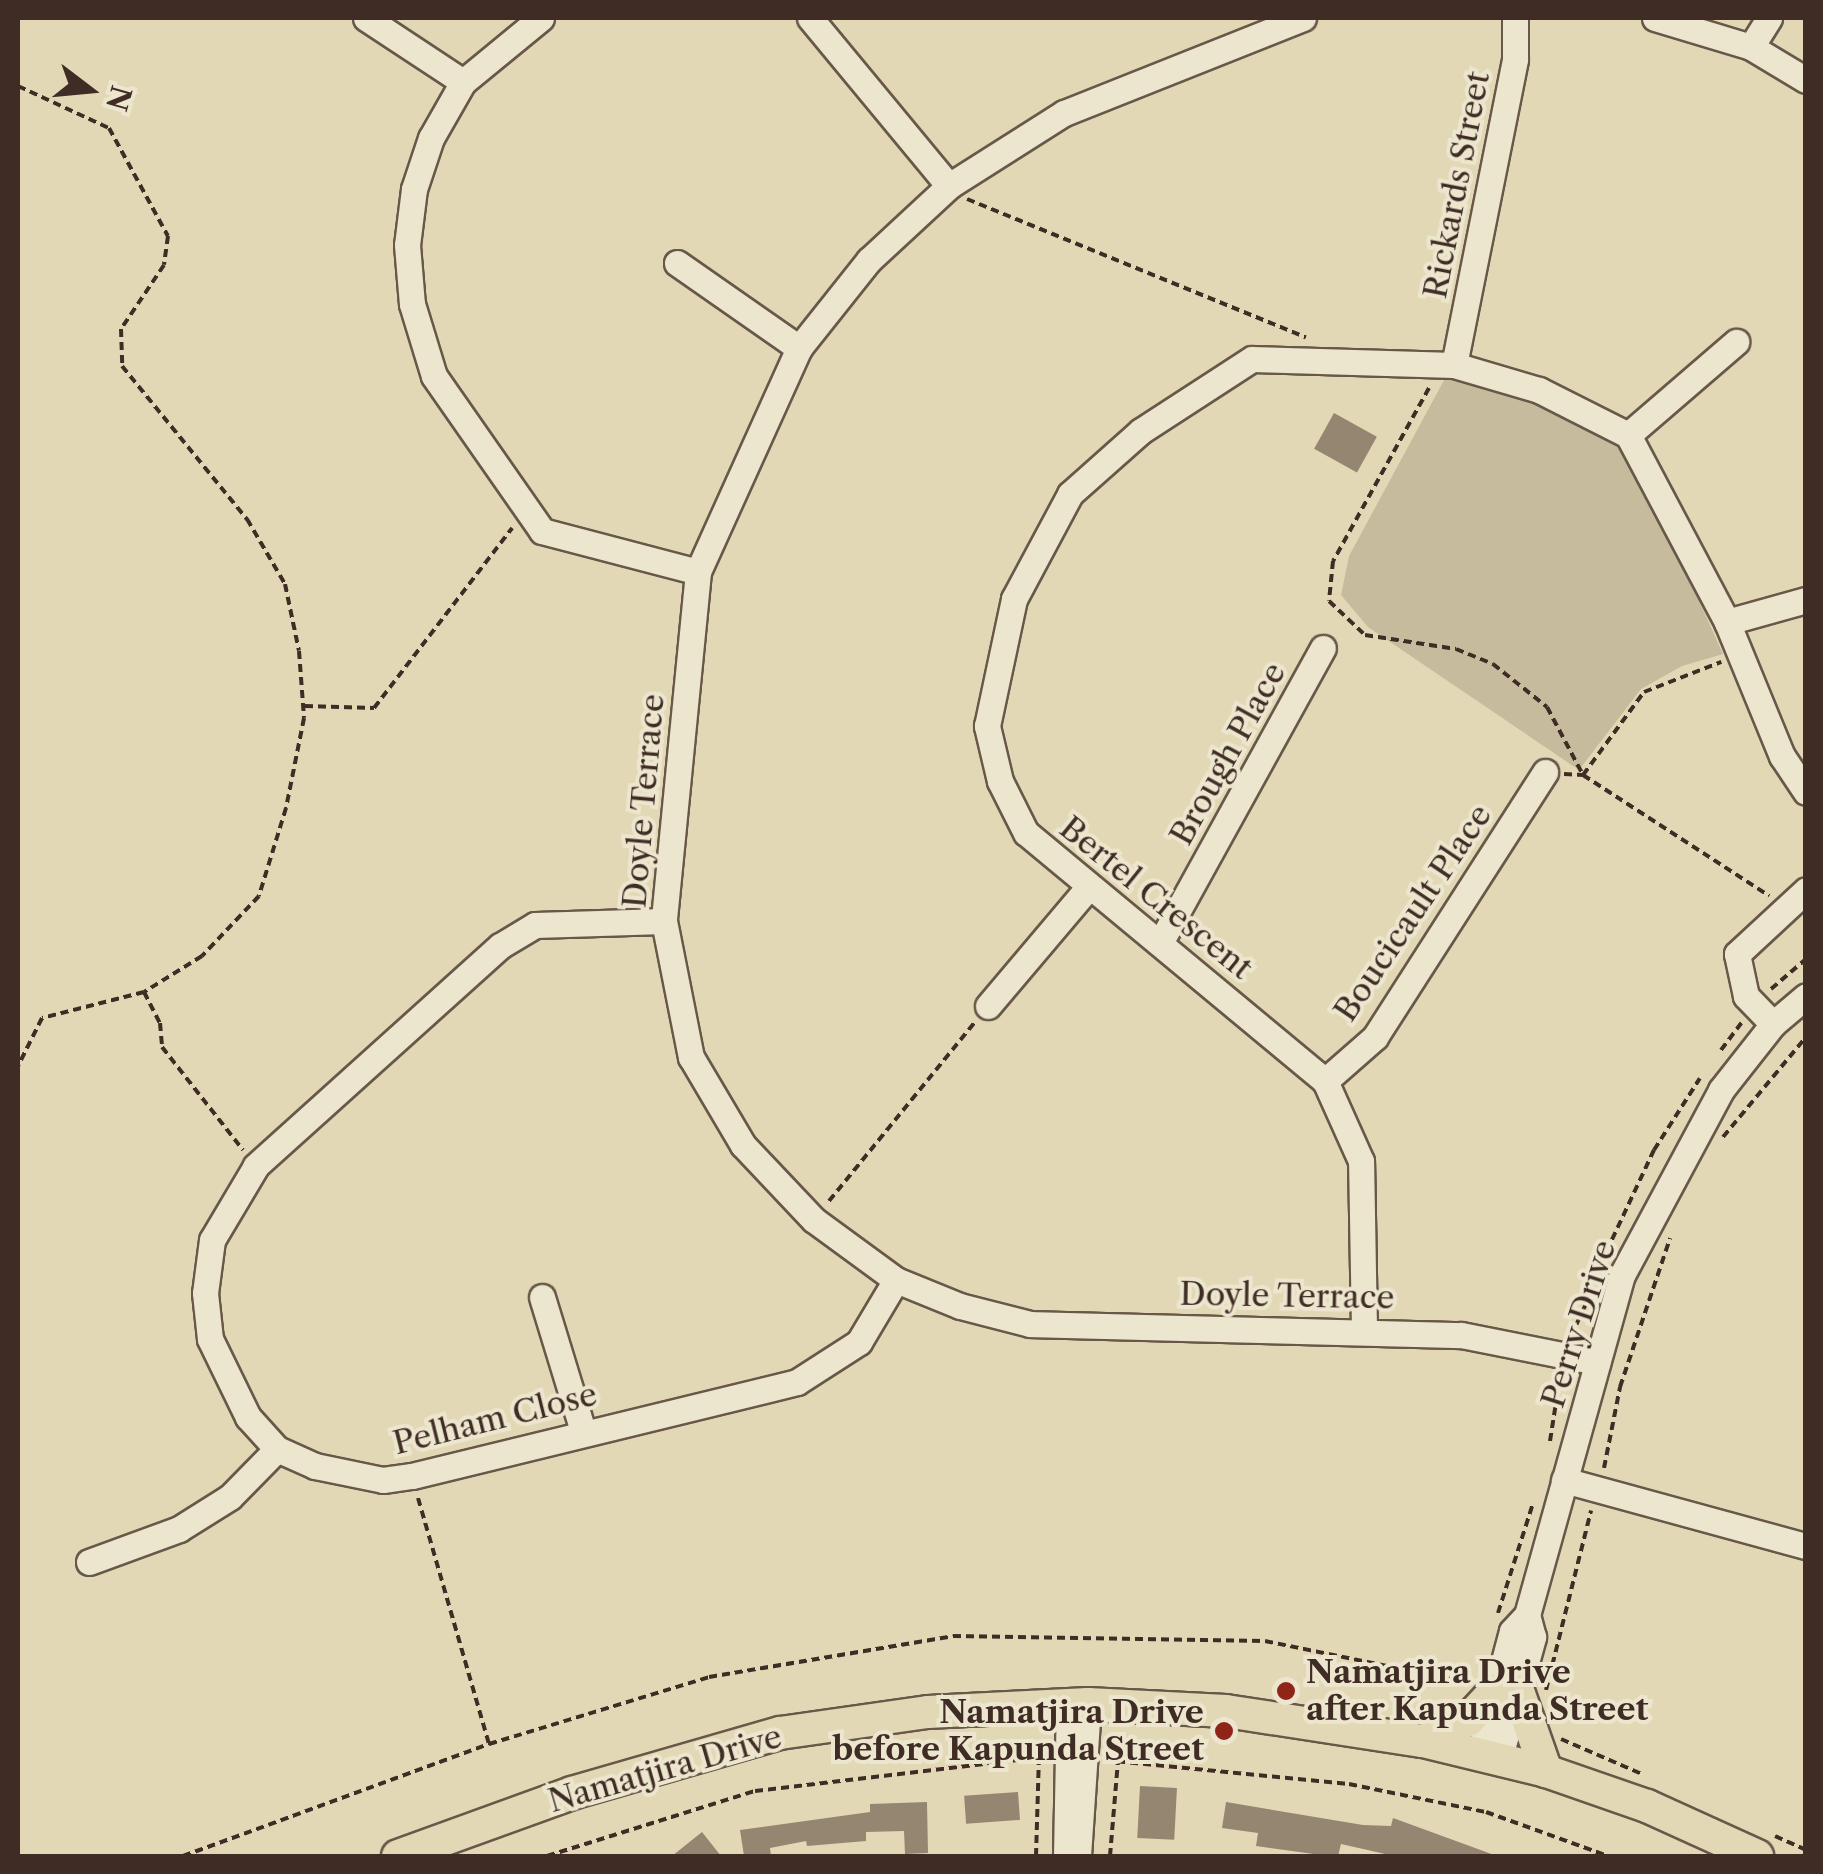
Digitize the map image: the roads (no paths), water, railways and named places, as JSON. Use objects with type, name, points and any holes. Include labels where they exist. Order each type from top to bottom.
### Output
[{"type":"main road","points":[[1422,1741],[1520,1695],[1546,1771]]},
{"type":"main road","name":"Namatjira Drive","points":[[398,1856],[572,1793],[780,1733],[928,1712],[1078,1704],[1208,1709],[1422,1741],[1546,1771],[1647,1806],[1757,1856]]},
{"type":"street","points":[[366,18],[464,82]]},
{"type":"street","points":[[541,18],[464,82],[432,138],[414,188],[407,245],[412,304],[434,376],[542,531],[698,572]]},
{"type":"street","points":[[810,18],[949,186]]},
{"type":"street","name":"Doyle Terrace","points":[[1303,18],[1064,113],[949,186],[869,260],[799,348],[698,572],[664,921],[692,1057],[743,1146],[814,1220],[896,1280],[1030,1324],[1364,1328],[1462,1335],[1598,1362]]},
{"type":"street","name":"Rickards Street","points":[[1454,365],[1515,58],[1515,18]]},
{"type":"street","points":[[1655,18],[1751,47],[1806,80]]},
{"type":"street","points":[[1751,47],[1770,18]]},
{"type":"street","points":[[677,263],[799,348]]},
{"type":"street","points":[[1736,342],[1628,436],[1727,622],[1782,756],[1806,792]]},
{"type":"street","name":"Bertel Crescent","points":[[1364,1328],[1361,1161],[1325,1081],[1160,943],[1087,889],[1026,833],[1000,781],[986,726],[1014,598],[1070,494],[1141,430],[1252,359],[1454,365],[1539,390],[1628,436]]},
{"type":"street","points":[[1727,622],[1806,600]]},
{"type":"street","name":"Brough Place","points":[[1160,943],[1323,648]]},
{"type":"street","name":"Boucicault Place","points":[[1325,1081],[1375,1038],[1544,772]]},
{"type":"street","points":[[988,1006],[1087,889]]},
{"type":"street","points":[[1773,1024],[1739,981],[1737,954],[1796,899]]},
{"type":"street","points":[[88,1562],[179,1529],[230,1497],[277,1449],[227,1380],[210,1339],[205,1293],[212,1240],[256,1166],[500,946],[535,925],[664,921]]},
{"type":"street","name":"Perry Drive","points":[[1489,1758],[1520,1695],[1512,1632],[1527,1616],[1622,1275],[1679,1160],[1773,1024],[1806,996]]},
{"type":"street","name":"Pelham Close","points":[[277,1449],[350,1476],[412,1476],[583,1431],[798,1382],[859,1342],[896,1280]]},
{"type":"street","points":[[542,1296],[583,1431]]},
{"type":"street","points":[[1564,1480],[1806,1546]]},
{"type":"street","points":[[1066,1856],[1078,1704]]},
{"type":"street","points":[[1078,1704],[1078,1856]]},
{"type":"place","name":"Namatjira Drive after Kapunda Street","points":[[1286,1691]]},
{"type":"place","name":"Namatjira Drive before Kapunda Street","points":[[1224,1731]]}]
